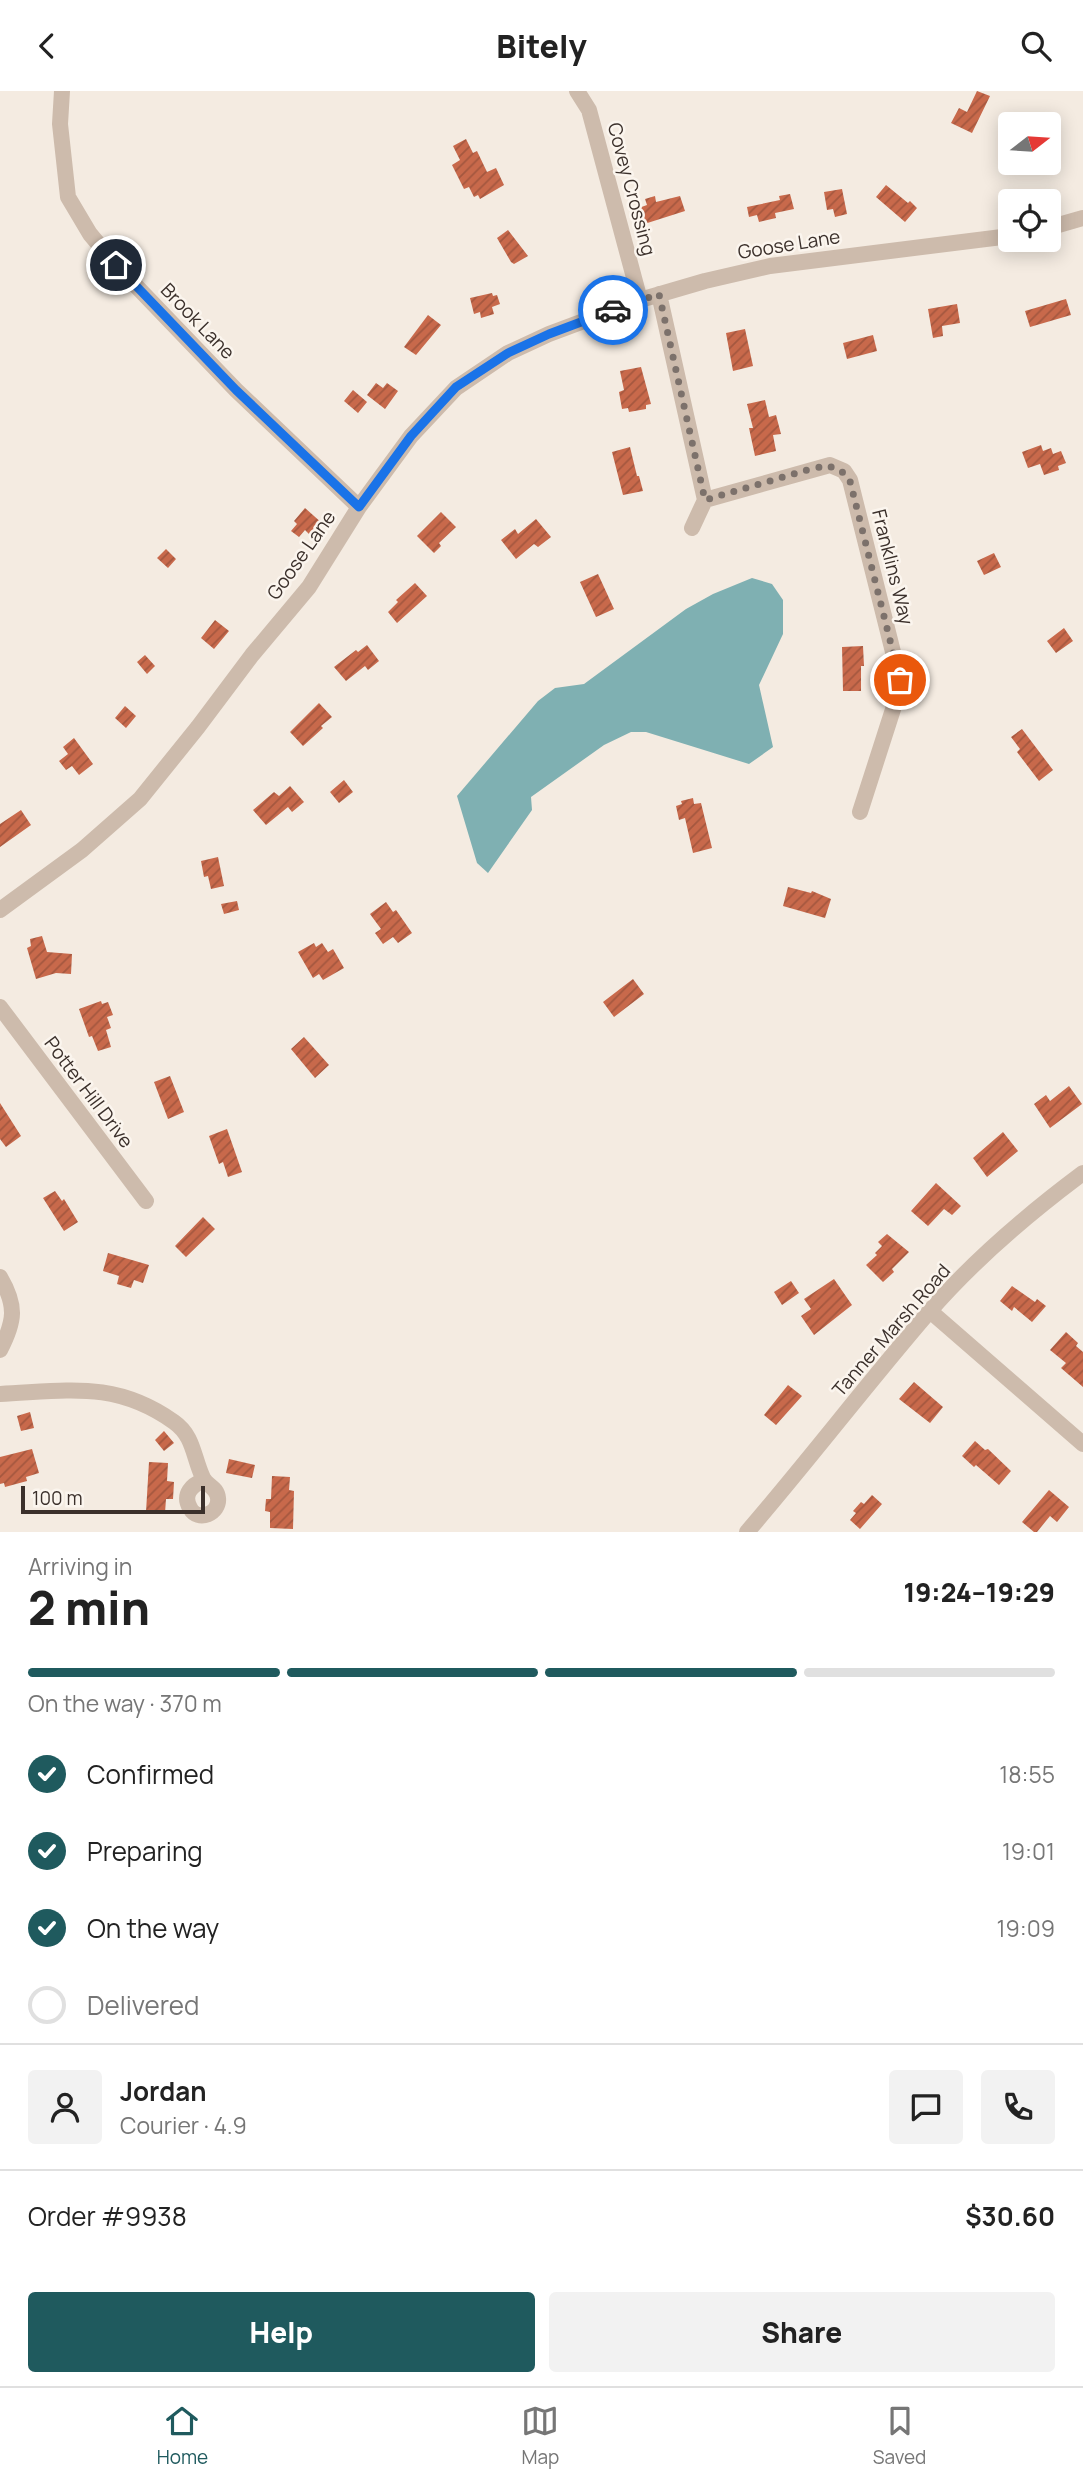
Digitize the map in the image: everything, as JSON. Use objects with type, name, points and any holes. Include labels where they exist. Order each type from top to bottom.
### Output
[{"type":"street","name":"Brook Lane","points":[[62,91],[60,124],[68,197],[90,234],[144,295],[236,390],[359,507]]},
{"type":"street","name":"Covey Crossing","points":[[577,91],[589,110],[640,300]]},
{"type":"street","points":[[1061,224],[1083,218]]},
{"type":"street","name":"Goose Lane","points":[[0,910],[82,850],[139,799],[309,587],[359,507],[411,436],[456,387],[508,353],[549,334],[640,300],[705,281],[770,267],[998,238]]},
{"type":"street","points":[[659,294],[705,500],[692,528]]},
{"type":"street","name":"Franklins Way","points":[[705,500],[830,465],[844,471],[850,481],[900,680],[860,812]]},
{"type":"street","name":"Potter Hill Drive","points":[[0,1007],[146,1201]]},
{"type":"street","name":"Tanner Marsh Road","points":[[747,1532],[930,1311],[1045,1201],[1083,1173]]},
{"type":"street","points":[[0,1277],[10,1295],[13,1314],[12,1329],[0,1350]]},
{"type":"street","points":[[930,1311],[1083,1444]]},
{"type":"street","points":[[0,1394],[37,1390],[95,1390],[126,1397],[176,1423],[183,1430],[189,1438],[204,1481]]},
{"type":"water","points":[[752,578],[772,584],[783,600],[783,634],[759,685],[773,747],[749,764],[646,732],[631,732],[604,745],[531,797],[532,810],[488,873],[477,863],[457,796],[538,701],[555,688],[584,684],[686,609]]},
{"type":"building","points":[[977,91],[990,96],[972,133],[951,123],[959,108],[967,112]]},
{"type":"building","points":[[466,139],[473,153],[477,151],[487,172],[496,168],[504,185],[480,199],[478,195],[474,197],[469,187],[464,189],[452,165],[460,160],[453,146]]},
{"type":"building","points":[[886,185],[917,208],[905,222],[876,197]]},
{"type":"building","points":[[842,189],[847,214],[835,217],[833,209],[827,210],[824,192]]},
{"type":"building","points":[[790,194],[794,209],[775,213],[776,218],[759,222],[757,215],[749,217],[747,207],[780,200],[779,196]]},
{"type":"building","points":[[655,196],[656,202],[680,196],[685,211],[638,226],[633,210],[647,205],[645,199]]},
{"type":"building","points":[[508,230],[528,256],[514,264],[497,238]]},
{"type":"building","points":[[492,293],[493,296],[497,295],[500,304],[492,307],[494,314],[481,318],[480,312],[474,314],[470,298]]},
{"type":"building","points":[[1066,299],[1071,315],[1030,327],[1025,311]]},
{"type":"building","points":[[957,304],[960,323],[942,326],[943,336],[933,338],[928,309]]},
{"type":"building","points":[[428,315],[441,325],[416,355],[404,347]]},
{"type":"building","points":[[745,329],[753,366],[733,371],[726,333]]},
{"type":"building","points":[[873,335],[877,351],[847,359],[843,343]]},
{"type":"building","points":[[641,367],[651,404],[646,405],[646,409],[629,412],[628,408],[622,409],[619,392],[624,390],[620,371]]},
{"type":"building","points":[[376,383],[383,388],[387,383],[398,391],[385,409],[367,395]]},
{"type":"building","points":[[353,390],[367,402],[358,413],[344,401]]},
{"type":"building","points":[[765,400],[769,417],[776,415],[781,434],[773,435],[776,451],[755,456],[749,428],[753,428],[747,404]]},
{"type":"building","points":[[1041,445],[1043,451],[1051,448],[1053,454],[1061,451],[1066,463],[1058,466],[1059,470],[1044,475],[1040,464],[1028,468],[1022,452]]},
{"type":"building","points":[[630,447],[643,491],[623,495],[612,452]]},
{"type":"building","points":[[305,508],[323,524],[311,536],[305,530],[299,537],[291,531],[297,524],[294,521]]},
{"type":"building","points":[[441,512],[456,527],[439,543],[441,546],[434,553],[417,536]]},
{"type":"building","points":[[536,519],[551,537],[538,547],[534,544],[516,559],[501,540],[515,529],[518,534]]},
{"type":"building","points":[[166,549],[176,559],[168,568],[157,558]]},
{"type":"building","points":[[994,553],[1001,567],[984,575],[977,561]]},
{"type":"building","points":[[598,574],[614,609],[596,617],[580,582]]},
{"type":"building","points":[[415,583],[427,596],[397,623],[388,612],[398,602],[396,600]]},
{"type":"building","points":[[215,620],[229,631],[214,649],[201,638]]},
{"type":"building","points":[[1064,628],[1073,641],[1056,653],[1047,641]]},
{"type":"building","points":[[367,645],[379,661],[368,670],[365,666],[346,681],[334,667]]},
{"type":"building","points":[[863,646],[861,691],[843,691],[842,647]]},
{"type":"building","points":[[145,655],[155,666],[147,674],[137,662]]},
{"type":"building","points":[[319,703],[332,717],[303,746],[290,732]]},
{"type":"building","points":[[125,706],[136,716],[126,728],[115,718]]},
{"type":"building","points":[[1022,729],[1053,770],[1039,781],[1017,752],[1020,749],[1011,737]]},
{"type":"building","points":[[74,738],[93,764],[79,775],[72,766],[66,770],[59,761],[68,754],[63,747]]},
{"type":"building","points":[[344,780],[353,792],[339,803],[330,792]]},
{"type":"building","points":[[290,786],[304,802],[292,812],[288,807],[266,825],[253,810],[274,792],[279,796]]},
{"type":"building","points":[[693,798],[694,804],[701,803],[712,848],[693,853],[685,818],[679,820],[676,806],[682,804],[681,801]]},
{"type":"building","points":[[21,810],[31,825],[0,847],[0,824]]},
{"type":"building","points":[[218,857],[224,886],[211,889],[208,876],[204,877],[201,861]]},
{"type":"building","points":[[788,887],[811,893],[812,891],[831,899],[825,918],[783,906]]},
{"type":"building","points":[[237,901],[239,910],[224,914],[221,904]]},
{"type":"building","points":[[386,902],[393,912],[396,910],[412,933],[398,943],[393,937],[383,944],[375,933],[381,929],[370,914]]},
{"type":"building","points":[[42,936],[47,952],[72,954],[71,974],[56,973],[36,979],[27,948],[31,946],[30,939]]},
{"type":"building","points":[[314,943],[316,947],[322,943],[328,952],[333,949],[344,968],[323,980],[319,974],[313,978],[298,952]]},
{"type":"building","points":[[633,979],[644,994],[614,1017],[603,1002]]},
{"type":"building","points":[[101,1001],[102,1004],[108,1002],[113,1015],[107,1017],[111,1028],[106,1030],[111,1047],[98,1051],[92,1036],[89,1037],[79,1009]]},
{"type":"building","points":[[304,1037],[329,1065],[315,1078],[291,1049]]},
{"type":"building","points":[[170,1076],[184,1112],[168,1119],[154,1082]]},
{"type":"building","points":[[1069,1086],[1082,1104],[1050,1128],[1034,1104],[1046,1095],[1050,1101]]},
{"type":"building","points":[[0,1103],[21,1136],[6,1147],[0,1139]]},
{"type":"building","points":[[227,1129],[242,1172],[228,1177],[223,1162],[219,1164],[209,1136]]},
{"type":"building","points":[[1003,1132],[1018,1151],[987,1177],[973,1158]]},
{"type":"building","points":[[936,1183],[961,1206],[952,1215],[944,1209],[928,1226],[911,1211]]},
{"type":"building","points":[[55,1191],[62,1201],[64,1199],[78,1222],[64,1231],[43,1198]]},
{"type":"building","points":[[203,1217],[215,1229],[186,1257],[175,1246]]},
{"type":"building","points":[[887,1234],[909,1252],[883,1282],[866,1265],[877,1255],[875,1253],[882,1246],[878,1242]]},
{"type":"building","points":[[108,1253],[149,1265],[143,1283],[134,1280],[131,1288],[117,1284],[119,1276],[103,1271]]},
{"type":"building","points":[[834,1279],[852,1305],[814,1335],[801,1316],[811,1309],[804,1299]]},
{"type":"building","points":[[791,1281],[799,1293],[782,1305],[774,1292]]},
{"type":"building","points":[[1012,1286],[1035,1302],[1037,1299],[1046,1306],[1032,1322],[1014,1307],[1012,1311],[1000,1301]]},
{"type":"building","points":[[1066,1332],[1083,1352],[1083,1387],[1061,1368],[1066,1363],[1050,1350]]},
{"type":"building","points":[[914,1382],[943,1407],[930,1423],[899,1399]]},
{"type":"building","points":[[788,1385],[802,1396],[776,1425],[764,1415]]},
{"type":"building","points":[[30,1412],[34,1428],[21,1431],[17,1416]]},
{"type":"building","points":[[164,1431],[174,1443],[164,1451],[155,1440]]},
{"type":"building","points":[[975,1441],[985,1450],[988,1449],[1011,1471],[999,1485],[962,1456]]},
{"type":"building","points":[[32,1449],[39,1473],[26,1477],[27,1481],[5,1487],[4,1483],[0,1484],[0,1457]]},
{"type":"building","points":[[229,1459],[255,1465],[252,1478],[226,1473]]},
{"type":"building","points":[[149,1462],[168,1463],[167,1481],[174,1482],[173,1499],[166,1499],[165,1513],[146,1512]]},
{"type":"building","points":[[272,1476],[290,1477],[289,1490],[294,1491],[293,1529],[270,1528],[270,1512],[265,1511],[266,1499],[271,1499]]},
{"type":"building","points":[[1049,1490],[1069,1507],[1057,1522],[1050,1516],[1037,1532],[1034,1532],[1022,1522]]},
{"type":"building","points":[[872,1495],[882,1504],[860,1529],[850,1520],[856,1513],[853,1511]]},
{"type":"way so far","points":[[613,310],[659,294],[705,500],[814,468],[830,465],[844,471],[850,481],[900,680]]},
{"type":"route","points":[[116,265],[236,390],[359,507],[411,436],[456,387],[508,353],[613,310]]}]
